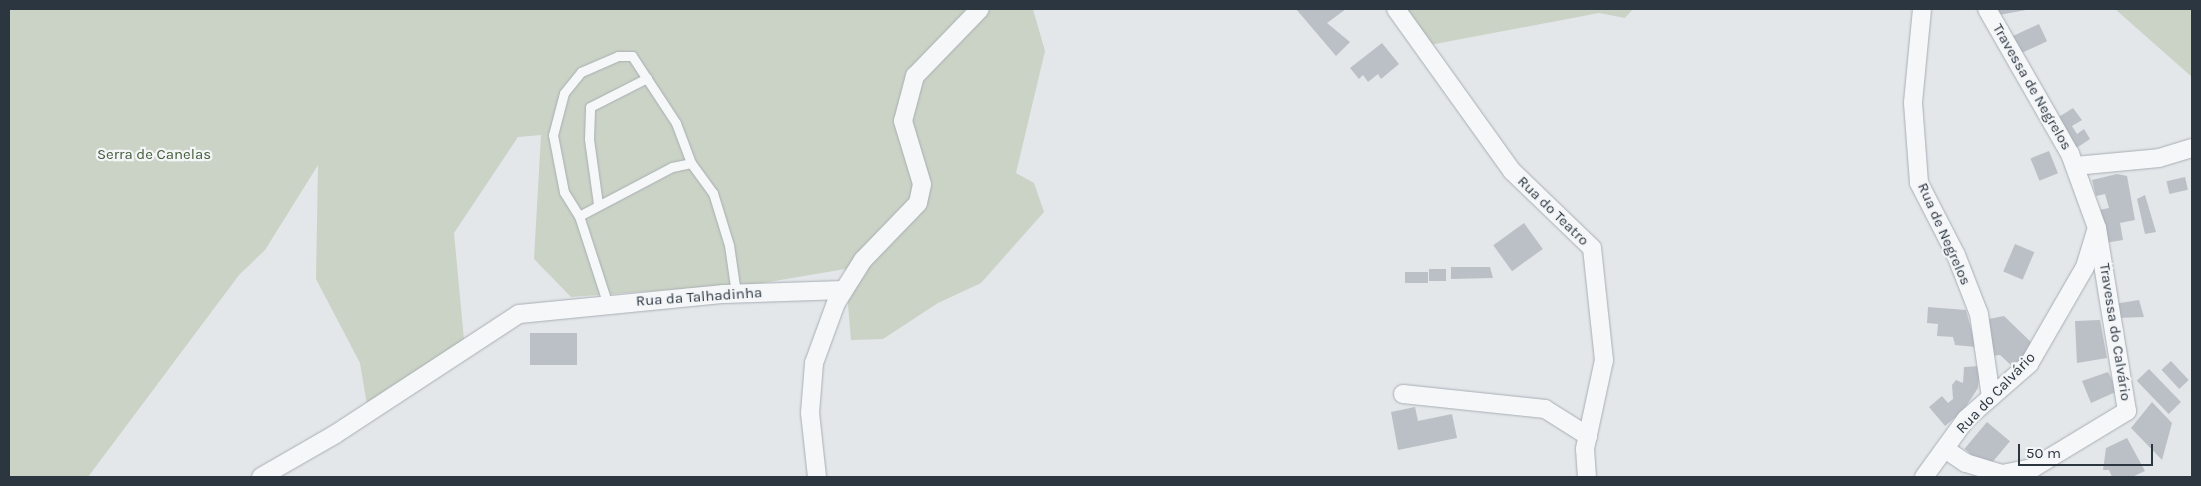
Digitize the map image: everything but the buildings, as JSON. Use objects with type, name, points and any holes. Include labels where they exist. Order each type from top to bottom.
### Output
[{"type":"street","points":[[817,477],[810,413],[814,363],[844,290],[863,260],[918,204],[922,184],[903,121],[915,76],[980,9]]},
{"type":"street","name":"Rua do Teatro","points":[[1396,9],[1512,171],[1592,248],[1604,360],[1588,436],[1587,477]]},
{"type":"street","name":"Rua de Negrelos","points":[[1922,9],[1913,103],[1919,183],[1956,255],[1979,314],[1991,397]]},
{"type":"street","name":"Travessa de Negrelos","points":[[1987,9],[2075,166]]},
{"type":"street","points":[[2097,228],[2075,166],[2160,158],[2192,148]]},
{"type":"street","name":"Rua do Calvário","points":[[1924,477],[1966,419],[2028,364],[2056,322],[2085,267],[2097,228]]},
{"type":"street","name":"Travessa do Calvário","points":[[1945,449],[1966,463],[2002,474],[2033,468],[2127,411],[2097,228]]},
{"type":"street","name":"Rua da Talhadinha","points":[[261,477],[334,435],[519,314],[736,293],[844,290]]},
{"type":"street","points":[[1403,394],[1544,409],[1588,436]]},
{"type":"lane","points":[[608,305],[579,216],[564,192],[553,135],[564,93],[580,72],[618,56],[632,56],[676,123],[691,163],[713,193],[729,245],[736,293]]},
{"type":"lane","points":[[598,204],[589,140],[590,106],[647,78]]},
{"type":"lane","points":[[579,216],[598,204],[672,167],[691,163]]},
{"type":"green space","name":"Serra de Canelas","points":[[9,9],[1033,9],[1045,51],[1016,173],[1034,183],[1044,212],[981,283],[938,303],[883,339],[851,340],[845,269],[763,283],[571,297],[534,259],[541,135],[518,137],[454,233],[464,340],[367,405],[360,363],[316,279],[318,165],[265,250],[239,275],[88,477],[9,477]]},
{"type":"green space","points":[[1392,9],[1633,9],[1625,18],[1599,13],[1419,47]]},
{"type":"green space","points":[[2115,9],[2192,9],[2192,77]]}]
